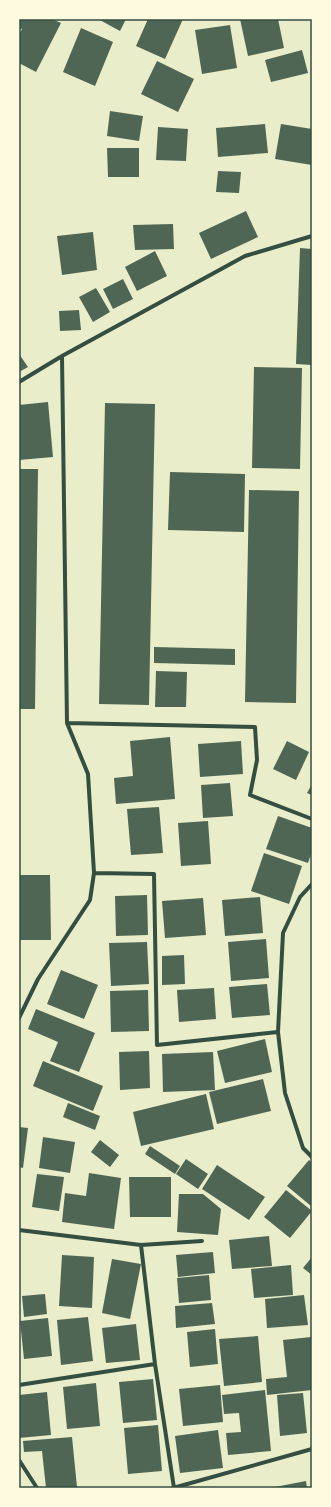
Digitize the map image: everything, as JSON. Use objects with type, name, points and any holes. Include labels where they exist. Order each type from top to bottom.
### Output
[{"type":"street","points":[[19,382],[62,356],[245,256],[312,236]]},
{"type":"street","points":[[19,1018],[38,979],[90,900],[94,873],[88,774],[67,723],[62,356]]},
{"type":"street","points":[[67,723],[256,727],[257,760],[250,796],[312,819]]},
{"type":"street","points":[[94,873],[154,874],[157,1045],[278,1032]]},
{"type":"street","points":[[312,884],[300,897],[283,933],[278,1032],[285,1093],[303,1148],[312,1157]]},
{"type":"street","points":[[19,1230],[142,1245],[202,1242]]},
{"type":"street","points":[[142,1245],[155,1364],[174,1488],[312,1449]]},
{"type":"street","points":[[19,1385],[155,1364]]},
{"type":"street","points":[[19,1460],[37,1488]]},
{"type":"building","points":[[19,19],[52,19],[61,23],[36,72],[19,63],[19,35],[22,29],[19,28]]},
{"type":"building","points":[[98,19],[126,19],[120,31]]},
{"type":"building","points":[[148,19],[183,19],[165,59],[136,46]]},
{"type":"building","points":[[240,19],[278,19],[284,48],[248,56]]},
{"type":"building","points":[[230,25],[237,68],[202,74],[195,30]]},
{"type":"building","points":[[81,28],[113,42],[95,86],[63,72]]},
{"type":"building","points":[[302,50],[308,73],[271,82],[265,60]]},
{"type":"building","points":[[157,61],[194,79],[178,112],[141,94]]},
{"type":"building","points":[[110,111],[143,116],[139,141],[107,136]]},
{"type":"building","points":[[265,124],[268,153],[218,157],[216,128]]},
{"type":"building","points":[[281,124],[312,129],[312,165],[275,159]]},
{"type":"building","points":[[158,127],[188,129],[186,161],[156,160]]},
{"type":"building","points":[[107,148],[139,148],[139,177],[108,177]]},
{"type":"building","points":[[218,171],[241,172],[239,193],[216,192]]},
{"type":"building","points":[[246,211],[258,237],[211,259],[199,233]]},
{"type":"building","points":[[173,224],[174,249],[135,250],[133,225]]},
{"type":"building","points":[[93,232],[97,270],[62,275],[57,236]]},
{"type":"building","points":[[300,248],[312,249],[312,365],[296,364]]},
{"type":"building","points":[[155,251],[167,276],[137,291],[125,267]]},
{"type":"building","points":[[123,279],[133,299],[113,309],[103,289]]},
{"type":"building","points":[[96,288],[110,312],[93,322],[79,297]]},
{"type":"building","points":[[79,310],[81,330],[60,331],[59,311]]},
{"type":"building","points":[[19,354],[28,367],[19,372]]},
{"type":"building","points":[[254,367],[302,368],[300,469],[252,468]]},
{"type":"building","points":[[48,402],[53,457],[19,460],[19,405]]},
{"type":"building","points":[[105,403],[155,404],[149,705],[99,704]]},
{"type":"building","points":[[19,469],[38,469],[35,709],[19,709]]},
{"type":"building","points":[[170,472],[245,474],[244,532],[168,530]]},
{"type":"building","points":[[249,490],[299,491],[296,703],[245,702]]},
{"type":"building","points":[[154,647],[235,649],[235,665],[154,663]]},
{"type":"building","points":[[156,671],[187,672],[186,707],[155,707]]},
{"type":"building","points":[[170,737],[175,799],[116,804],[114,778],[133,776],[130,741]]},
{"type":"building","points":[[241,741],[243,774],[200,777],[198,744]]},
{"type":"building","points":[[287,741],[309,752],[296,780],[273,769]]},
{"type":"building","points":[[230,783],[233,816],[203,818],[201,785]]},
{"type":"building","points":[[312,784],[312,795],[307,793]]},
{"type":"building","points":[[159,807],[163,853],[131,855],[127,809]]},
{"type":"building","points":[[278,816],[312,828],[312,851],[308,863],[266,849]]},
{"type":"building","points":[[208,821],[211,864],[181,866],[178,823]]},
{"type":"building","points":[[264,853],[302,866],[289,904],[251,891]]},
{"type":"building","points":[[19,875],[50,875],[51,940],[19,940]]},
{"type":"building","points":[[147,895],[148,935],[116,936],[115,896]]},
{"type":"building","points":[[260,897],[263,933],[225,936],[222,900]]},
{"type":"building","points":[[203,898],[206,935],[165,938],[162,901]]},
{"type":"building","points":[[266,939],[269,978],[231,981],[228,942]]},
{"type":"building","points":[[147,942],[149,984],[111,986],[109,943]]},
{"type":"building","points":[[184,955],[185,984],[162,985],[162,956]]},
{"type":"building","points":[[61,970],[98,985],[84,1019],[47,1004]]},
{"type":"building","points":[[267,984],[270,1015],[232,1018],[229,987]]},
{"type":"building","points":[[214,988],[216,1019],[179,1022],[177,990]]},
{"type":"building","points":[[148,990],[149,1031],[111,1032],[110,991]]},
{"type":"building","points":[[36,1009],[95,1033],[79,1072],[50,1061],[58,1042],[28,1029]]},
{"type":"building","points":[[265,1039],[272,1072],[225,1083],[217,1051]]},
{"type":"building","points":[[149,1051],[150,1088],[120,1090],[119,1052]]},
{"type":"building","points":[[213,1052],[215,1090],[163,1092],[162,1054]]},
{"type":"building","points":[[43,1061],[103,1086],[93,1111],[33,1086]]},
{"type":"building","points":[[263,1079],[271,1111],[217,1124],[209,1092]]},
{"type":"building","points":[[206,1094],[214,1129],[141,1146],[133,1112]]},
{"type":"building","points":[[68,1103],[100,1116],[95,1130],[63,1117]]},
{"type":"building","points":[[19,1127],[28,1128],[23,1168],[19,1167]]},
{"type":"building","points":[[43,1137],[75,1142],[70,1173],[39,1168]]},
{"type":"building","points":[[100,1140],[119,1155],[110,1167],[91,1152]]},
{"type":"building","points":[[150,1146],[180,1166],[175,1174],[145,1154]]},
{"type":"building","points":[[186,1159],[208,1174],[198,1189],[176,1174]]},
{"type":"building","points":[[309,1160],[312,1163],[311,1206],[287,1186]]},
{"type":"building","points":[[217,1165],[265,1197],[249,1220],[202,1189]]},
{"type":"building","points":[[89,1173],[121,1178],[114,1229],[62,1222],[65,1193],[86,1196]]},
{"type":"building","points":[[37,1174],[64,1177],[59,1211],[32,1207]]},
{"type":"building","points":[[129,1177],[171,1177],[171,1217],[130,1217]]},
{"type":"building","points":[[286,1190],[312,1211],[290,1238],[264,1217]]},
{"type":"building","points":[[179,1194],[203,1194],[221,1209],[218,1235],[177,1232]]},
{"type":"building","points":[[269,1236],[272,1266],[232,1269],[229,1240]]},
{"type":"building","points":[[213,1252],[215,1273],[178,1277],[176,1255]]},
{"type":"building","points":[[62,1255],[94,1257],[92,1308],[59,1306]]},
{"type":"building","points":[[312,1257],[312,1275],[303,1268]]},
{"type":"building","points":[[112,1259],[141,1264],[130,1319],[102,1313]]},
{"type":"building","points":[[291,1265],[293,1295],[254,1298],[251,1269]]},
{"type":"building","points":[[209,1275],[211,1300],[179,1303],[177,1278]]},
{"type":"building","points":[[45,1294],[47,1314],[24,1317],[22,1296]]},
{"type":"building","points":[[304,1295],[308,1325],[267,1328],[265,1299]]},
{"type":"building","points":[[212,1303],[215,1324],[176,1328],[175,1306]]},
{"type":"building","points":[[88,1317],[93,1361],[61,1365],[57,1320]]},
{"type":"building","points":[[48,1318],[52,1356],[24,1359],[20,1321]]},
{"type":"building","points":[[136,1324],[140,1360],[106,1363],[102,1328]]},
{"type":"building","points":[[215,1329],[218,1364],[190,1367],[187,1332]]},
{"type":"building","points":[[258,1336],[262,1382],[224,1386],[219,1339]]},
{"type":"building","points":[[311,1337],[312,1390],[267,1395],[266,1379],[287,1377],[283,1340]]},
{"type":"building","points":[[153,1379],[157,1420],[123,1423],[119,1382]]},
{"type":"building","points":[[96,1383],[100,1426],[67,1429],[63,1387]]},
{"type":"building","points":[[220,1385],[223,1422],[183,1426],[179,1389]]},
{"type":"building","points":[[265,1390],[271,1451],[228,1455],[226,1433],[241,1432],[239,1413],[224,1414],[222,1395]]},
{"type":"building","points":[[47,1392],[51,1435],[19,1438],[19,1395]]},
{"type":"building","points":[[303,1393],[307,1433],[280,1436],[277,1395]]},
{"type":"building","points":[[158,1425],[162,1471],[128,1474],[124,1428]]},
{"type":"building","points":[[218,1430],[223,1468],[180,1473],[175,1436]]},
{"type":"building","points":[[72,1437],[77,1487],[46,1488],[42,1451],[24,1452],[23,1441]]},
{"type":"building","points":[[306,1481],[307,1488],[275,1488],[275,1487]]}]
